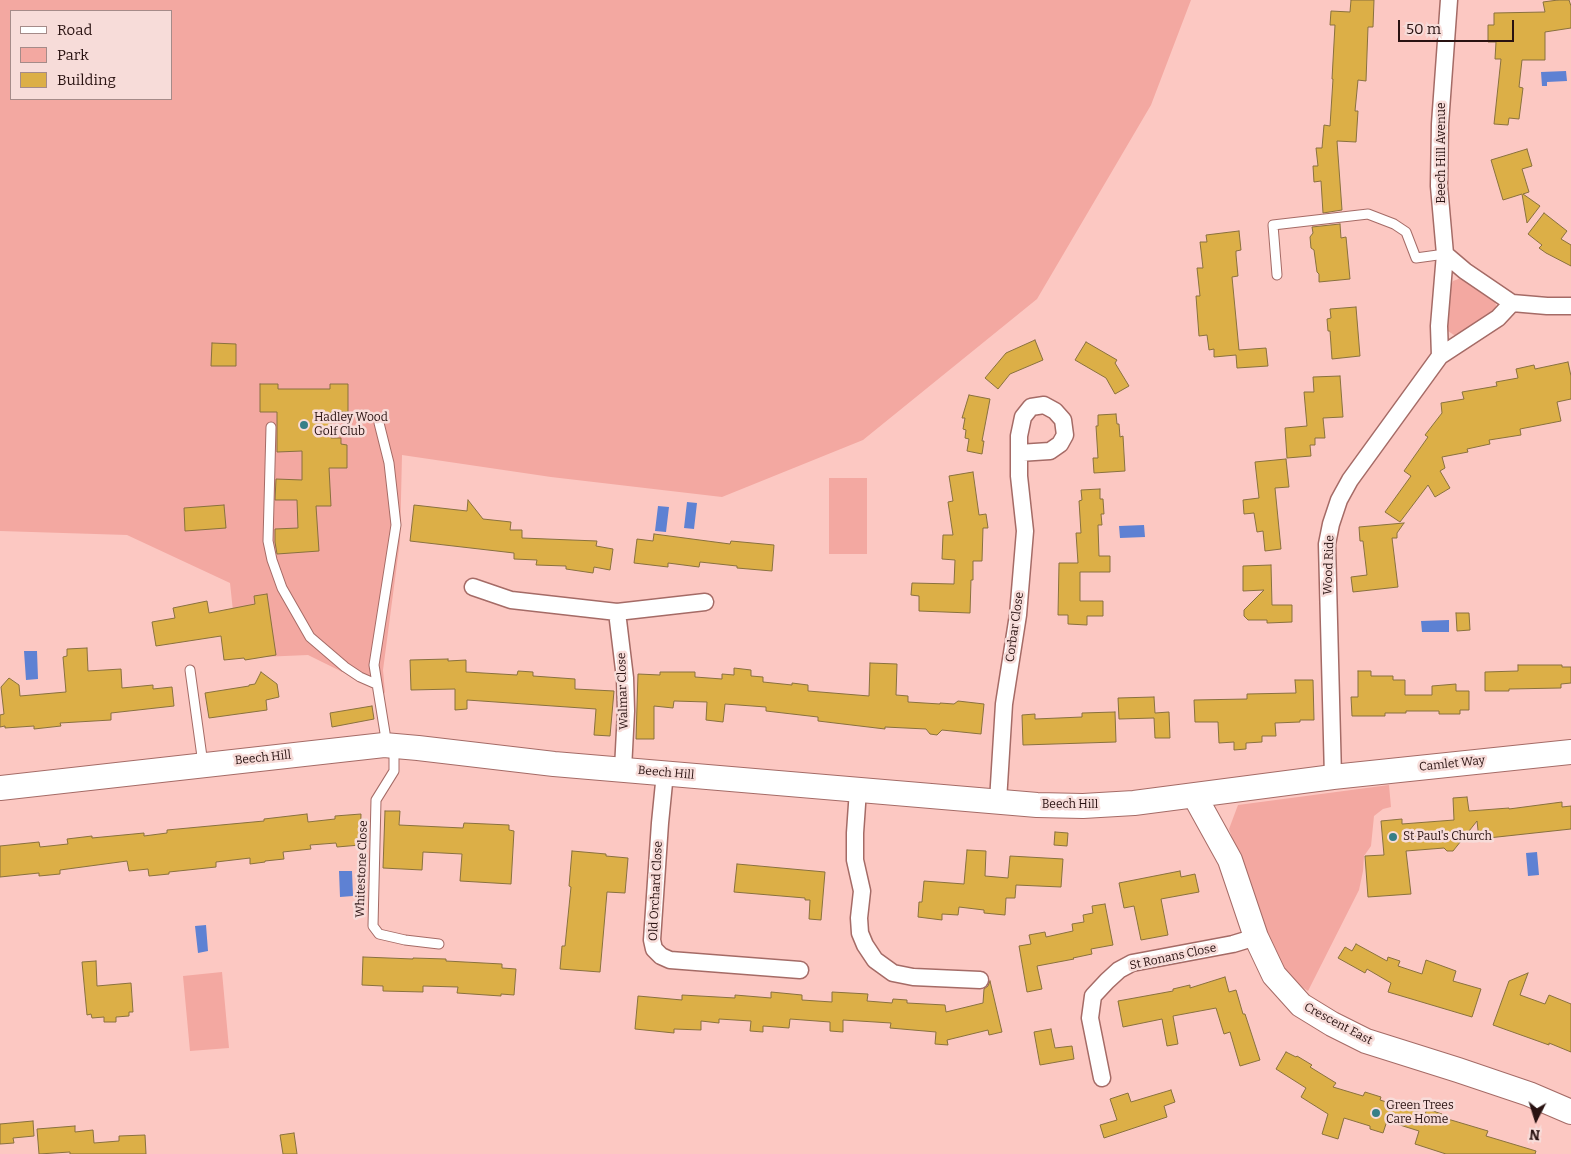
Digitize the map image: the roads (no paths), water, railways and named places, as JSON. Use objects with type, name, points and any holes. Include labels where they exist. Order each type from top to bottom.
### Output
[{"type":"street","name":"Beech Hill Avenue","points":[[1445,254],[1439,186],[1440,124],[1449,0]]},
{"type":"street","points":[[1445,254],[1465,271],[1512,303],[1571,306]]},
{"type":"street","points":[[1440,356],[1439,326],[1445,254]]},
{"type":"street","name":"Wood Ride","points":[[1333,777],[1327,544],[1339,500],[1350,480],[1440,356],[1498,318],[1512,303]]},
{"type":"street","name":"Corbar Close","points":[[998,802],[1004,704],[1018,615],[1025,531],[1019,476],[1019,453]]},
{"type":"street","points":[[473,587],[511,600],[617,612],[705,602]]},
{"type":"street","name":"Walmar Close","points":[[617,612],[625,678],[626,711],[623,769]]},
{"type":"street","name":"Beech Hill","points":[[0,788],[389,746],[524,761],[1038,805],[1083,806],[1134,803],[1333,777]]},
{"type":"street","name":"Camlet Way","points":[[1333,777],[1571,752]]},
{"type":"street","name":"Old Orchard Close","points":[[665,773],[652,940],[654,948],[661,956],[670,960],[800,970]]},
{"type":"street","points":[[858,790],[855,860],[862,891],[859,918],[860,933],[865,945],[875,960],[893,973],[913,977],[980,980]]},
{"type":"street","name":"Crescent East","points":[[1194,796],[1230,860],[1256,937],[1274,975],[1300,1005],[1366,1041],[1529,1094],[1571,1112]]},
{"type":"street","name":"St Ronans Close","points":[[1102,1078],[1090,1018],[1093,996],[1119,970],[1132,963],[1233,944],[1256,937]]},
{"type":"lane","points":[[1277,275],[1273,225],[1368,214],[1394,224],[1406,232],[1416,258],[1445,254]]},
{"type":"lane","name":"Whitestone Close","points":[[379,423],[389,463],[396,525],[374,665],[385,733],[394,771],[376,800],[373,926],[379,934],[404,940],[439,944]]},
{"type":"lane","points":[[271,427],[267,517],[268,541],[272,560],[282,588],[310,636],[344,667],[376,684]]},
{"type":"lane","points":[[190,670],[203,765]]},
{"type":"water","points":[[1566,71],[1567,81],[1547,82],[1547,86],[1542,86],[1541,72]]},
{"type":"water","points":[[687,502],[697,503],[694,529],[684,528]]},
{"type":"water","points":[[658,506],[669,507],[666,532],[655,531]]},
{"type":"water","points":[[1144,525],[1145,537],[1120,538],[1119,526]]},
{"type":"water","points":[[1449,620],[1449,632],[1422,632],[1421,621]]},
{"type":"water","points":[[24,651],[37,651],[38,679],[26,680]]},
{"type":"water","points":[[1537,852],[1539,875],[1528,876],[1526,853]]},
{"type":"water","points":[[339,871],[352,871],[353,896],[340,897]]},
{"type":"water","points":[[206,925],[208,951],[198,953],[195,926]]},
{"type":"place","name":"Hadley Wood Golf Club","points":[[304,425]]},
{"type":"place","name":"St Paul's Church","points":[[1393,837]]},
{"type":"place","name":"Green Trees Care Home","points":[[1376,1113]]}]
